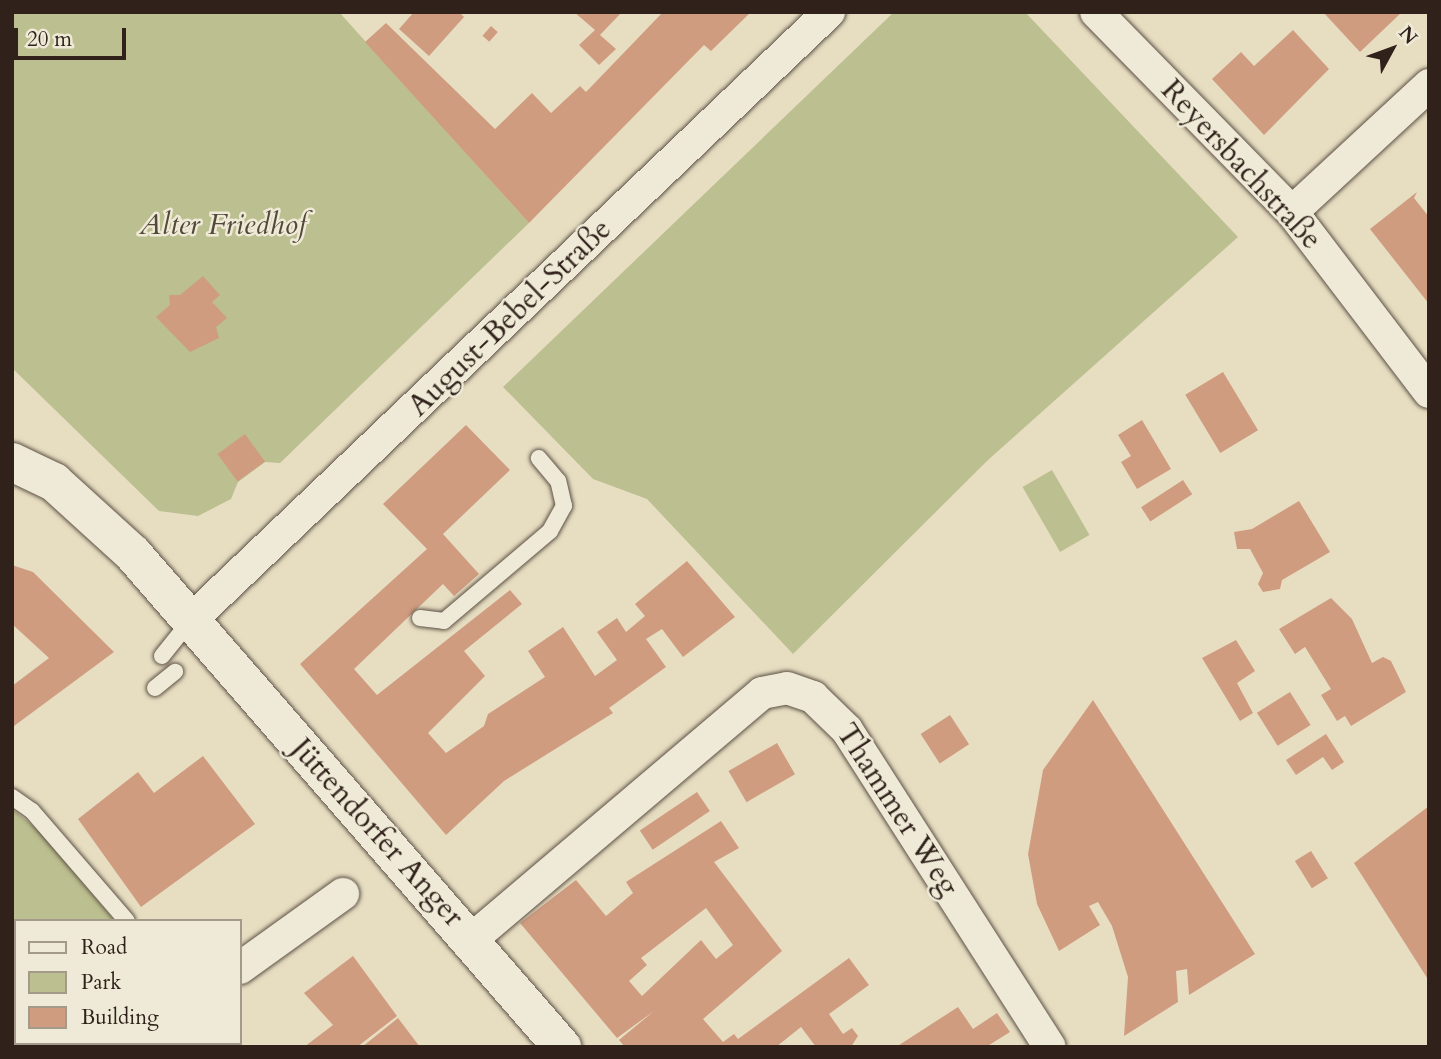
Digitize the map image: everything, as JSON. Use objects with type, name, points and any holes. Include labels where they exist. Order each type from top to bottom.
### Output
[{"type":"main road","name":"Jüttendorfer Anger","points":[[12,461],[54,482],[93,515],[191,621],[472,939],[562,1047]]},
{"type":"street","name":"August-Bebel-Straße","points":[[191,621],[829,12]]},
{"type":"street","name":"Reyersbachstraße","points":[[1096,12],[1292,212],[1429,392]]},
{"type":"street","points":[[1292,212],[1429,85]]},
{"type":"street","name":"Thammer Weg","points":[[472,939],[762,693],[788,688],[813,697],[847,730],[1051,1047]]},
{"type":"street","points":[[242,967],[343,894]]},
{"type":"lane","points":[[420,618],[444,621],[550,531],[564,506],[558,481],[539,458]]},
{"type":"lane","points":[[162,656],[191,621]]},
{"type":"lane","points":[[155,688],[175,671]]},
{"type":"lane","points":[[12,797],[32,811],[125,919]]},
{"type":"green space","name":"Alter Friedhof","points":[[12,12],[339,12],[529,223],[280,463],[265,462],[238,482],[231,499],[198,516],[159,511],[12,368]]},
{"type":"green space","points":[[894,12],[1025,12],[1238,237],[988,460],[793,654],[647,499],[593,479],[503,387]]},
{"type":"green space","points":[[1052,470],[1090,535],[1060,552],[1023,487]]},
{"type":"green space","points":[[12,809],[37,829],[113,919],[14,919],[14,1045],[117,1045],[12,1047]]},
{"type":"building","points":[[414,12],[459,12],[464,17],[429,56],[399,29]]},
{"type":"building","points":[[574,12],[622,12],[600,35],[616,49],[599,65],[579,45],[595,30]]},
{"type":"building","points":[[663,12],[751,12],[711,51],[704,45],[529,223],[365,42],[386,23],[495,129],[532,93],[551,113],[580,86],[586,92]]},
{"type":"building","points":[[1323,12],[1402,12],[1360,52]]},
{"type":"building","points":[[491,26],[498,32],[489,42],[482,36]]},
{"type":"building","points":[[1293,30],[1329,69],[1264,135],[1212,79],[1241,52],[1254,66]]},
{"type":"building","points":[[1417,192],[1414,198],[1429,217],[1429,304],[1370,229]]},
{"type":"building","points":[[203,276],[220,295],[212,302],[227,318],[216,327],[219,338],[190,352],[156,317],[170,305],[169,295],[180,295]]},
{"type":"building","points":[[1223,372],[1258,430],[1220,453],[1185,395]]},
{"type":"building","points":[[1142,420],[1171,469],[1137,489],[1121,462],[1131,456],[1118,435]]},
{"type":"building","points":[[466,425],[510,470],[443,534],[479,574],[454,596],[443,584],[354,669],[377,695],[510,590],[522,604],[464,651],[485,676],[428,733],[446,753],[484,726],[488,714],[545,677],[528,651],[563,627],[595,676],[617,660],[597,632],[617,618],[626,632],[645,616],[635,604],[687,561],[735,617],[683,657],[662,629],[646,639],[666,667],[609,708],[613,713],[504,781],[446,835],[300,664],[427,549],[383,504]]},
{"type":"building","points":[[245,434],[265,462],[237,481],[217,454]]},
{"type":"building","points":[[1183,480],[1192,494],[1150,521],[1141,507]]},
{"type":"building","points":[[1299,501],[1330,552],[1282,580],[1280,589],[1263,592],[1258,584],[1263,573],[1250,549],[1237,549],[1234,532],[1252,529]]},
{"type":"building","points":[[12,565],[33,572],[114,652],[14,726],[12,686],[49,658],[12,624]]},
{"type":"building","points":[[1331,598],[1352,619],[1372,663],[1383,657],[1391,661],[1406,692],[1351,726],[1345,716],[1337,721],[1321,695],[1331,689],[1305,647],[1295,654],[1279,629]]},
{"type":"building","points":[[1236,640],[1255,671],[1237,683],[1253,713],[1240,721],[1202,658]]},
{"type":"building","points":[[1290,692],[1311,725],[1278,746],[1257,713]]},
{"type":"building","points":[[1093,700],[1255,954],[1189,995],[1187,969],[1176,971],[1178,1002],[1124,1036],[1128,977],[1112,926],[1098,902],[1089,906],[1100,925],[1059,951],[1037,904],[1028,854],[1043,770]]},
{"type":"building","points":[[950,715],[969,744],[940,763],[921,734]]},
{"type":"building","points":[[1326,734],[1344,762],[1332,770],[1323,757],[1296,775],[1286,760]]},
{"type":"building","points":[[777,743],[795,774],[747,802],[729,771]]},
{"type":"building","points":[[203,756],[255,824],[141,907],[78,819],[138,772],[154,793]]},
{"type":"building","points":[[697,792],[710,811],[653,850],[640,831]]},
{"type":"building","points":[[1429,806],[1429,981],[1354,863]]},
{"type":"building","points":[[721,821],[739,848],[714,862],[782,951],[703,1019],[723,1042],[734,1034],[738,1039],[849,958],[869,985],[829,1014],[843,1034],[852,1028],[858,1036],[851,1047],[816,1047],[801,1027],[776,1047],[625,1047],[619,1040],[654,1011],[617,1038],[520,923],[576,880],[606,916],[633,893],[626,882]],"holes":[[[706,908],[733,945],[716,959],[701,940],[642,996],[629,981],[647,965],[641,958]]]},
{"type":"building","points":[[1311,851],[1328,878],[1312,888],[1295,861]]},
{"type":"building","points":[[353,956],[397,1016],[357,1047],[304,1047],[333,1025],[304,993]]},
{"type":"building","points":[[958,1007],[973,1029],[997,1013],[1010,1032],[986,1047],[896,1047]]},
{"type":"building","points":[[398,1018],[420,1047],[362,1047]]}]
